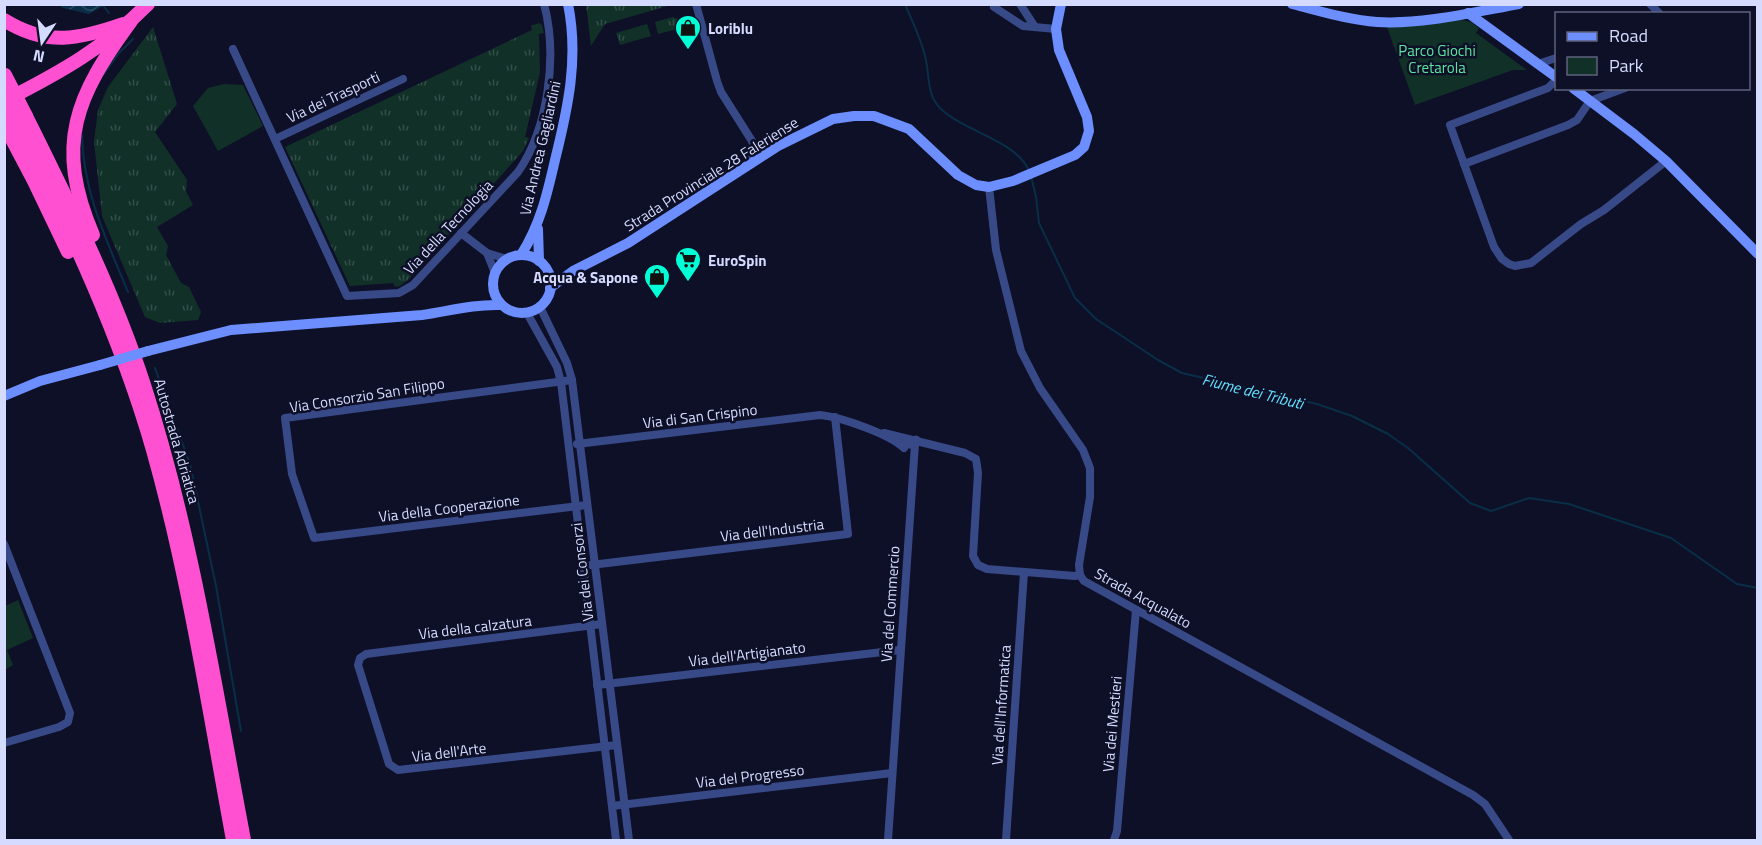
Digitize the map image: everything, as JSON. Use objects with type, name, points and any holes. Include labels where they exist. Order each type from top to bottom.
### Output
[{"type":"highway","points":[[4,100],[75,63],[105,44],[148,4]]},
{"type":"highway","points":[[4,20],[38,35],[72,38],[131,21]]},
{"type":"highway","points":[[105,283],[106,265],[83,212],[76,182],[73,158],[74,133],[87,88],[131,21]]},
{"type":"highway","name":"Autostrada Adriatica","points":[[5,74],[13,121],[105,283],[144,384],[184,525],[244,840]]},
{"type":"highway","name":"Autostrada Adriatica","points":[[4,100],[46,183],[110,323],[152,448],[172,524],[233,840]]},
{"type":"main road","name":"Via Andrea Gagliardini","points":[[538,226],[571,90],[572,22],[568,4]]},
{"type":"main road","points":[[989,187],[1013,181],[1046,168],[1075,155],[1084,147],[1089,131],[1087,117],[1059,50],[1056,29],[1061,4]]},
{"type":"main road","points":[[1292,4],[1349,18],[1378,22],[1404,22],[1519,4]]},
{"type":"main road","points":[[1484,24],[1482,18],[1486,10]]},
{"type":"main road","points":[[1486,10],[1498,34]]},
{"type":"main road","points":[[1468,13],[1555,77]]},
{"type":"main road","points":[[1575,90],[1666,161],[1758,254]]},
{"type":"main road","name":"Strada Provinciale 28 Faleriense","points":[[550,288],[573,271],[617,250],[748,166],[758,147],[778,146],[833,119],[874,116],[909,129],[957,175],[976,185],[989,187]]},
{"type":"main road","points":[[521,255],[538,226]]},
{"type":"main road","points":[[538,226],[539,261]]},
{"type":"main road","points":[[521,255],[539,261],[547,270],[550,279],[549,295],[540,307],[527,313],[518,313],[501,305],[493,289],[495,273],[500,265],[507,259],[521,255]]},
{"type":"main road","name":"Strada Provinciale 28 Faleriense","points":[[547,270],[573,271]]},
{"type":"main road","points":[[469,306],[493,289]]},
{"type":"main road","points":[[4,396],[40,381],[231,330],[422,315],[469,306],[501,305]]},
{"type":"street","name":"Via della Tecnologia","points":[[233,49],[347,296],[399,293],[406,290],[518,172],[528,158],[549,82],[552,59],[544,4]]},
{"type":"street","points":[[696,4],[721,92],[758,147]]},
{"type":"street","points":[[1020,4],[1035,27]]},
{"type":"street","points":[[994,7],[1023,26],[1056,29]]},
{"type":"street","points":[[1538,63],[1555,59]]},
{"type":"street","name":"Via dei Trasporti","points":[[275,139],[403,79]]},
{"type":"street","points":[[1555,81],[1548,88],[1450,125],[1496,252],[1502,259],[1515,266],[1531,263],[1666,161]]},
{"type":"street","points":[[1464,164],[1568,125],[1577,120],[1590,101],[1620,90]]},
{"type":"street","name":"Strada Acqualato","points":[[989,187],[996,250],[1021,351],[1040,388],[1083,450],[1090,468],[1090,496],[1080,553],[1080,575],[1090,586],[1473,795],[1485,804],[1509,840]]},
{"type":"street","points":[[461,232],[487,253],[507,259]]},
{"type":"street","points":[[487,253],[495,273]]},
{"type":"street","name":"Via dei Consorzi","points":[[540,307],[567,363],[572,380],[629,840]]},
{"type":"street","name":"Via dei Consorzi","points":[[527,313],[557,367],[561,382],[616,840]]},
{"type":"street","name":"Via Consorzio San Filippo","points":[[314,538],[292,474],[285,418],[572,380]]},
{"type":"street","name":"Via di San Crispino","points":[[568,445],[820,415],[835,417]]},
{"type":"street","points":[[835,417],[902,445],[913,461]]},
{"type":"street","name":"Via dell'Industria","points":[[583,566],[848,534],[835,417]]},
{"type":"street","points":[[873,431],[965,453],[976,459],[978,473],[974,561],[978,565],[987,569],[1080,575]]},
{"type":"street","points":[[902,445],[915,442]]},
{"type":"street","name":"Via del Commercio","points":[[888,840],[915,442]]},
{"type":"street","name":"Via della Cooperazione","points":[[314,538],[587,505]]},
{"type":"street","points":[[4,544],[70,713],[68,722],[59,727],[4,743]]},
{"type":"street","name":"Via dell'Informatica","points":[[1006,840],[1024,572]]},
{"type":"street","name":"Via dei Mestieri","points":[[1114,840],[1117,831],[1136,610]]},
{"type":"street","name":"Via della calzatura","points":[[358,666],[360,658],[366,654],[602,624]]},
{"type":"street","name":"Via dell'Artigianato","points":[[597,685],[900,650]]},
{"type":"street","name":"Via dell'Arte","points":[[358,666],[389,764],[398,770],[617,745]]},
{"type":"street","name":"Via del Progresso","points":[[612,806],[892,773]]},
{"type":"green space","points":[[586,4],[671,5],[605,24],[591,46]]},
{"type":"green space","points":[[673,17],[683,21],[685,27],[658,34],[655,22]]},
{"type":"green space","name":"Parco Giochi Cretarola","points":[[1457,19],[1471,22],[1479,28],[1476,33],[1527,70],[1513,70],[1415,105],[1387,27]]},
{"type":"green space","points":[[539,23],[544,33],[539,34],[540,72],[525,137],[529,138],[523,151],[408,280],[395,287],[393,283],[350,286],[285,147],[532,30],[531,26]]},
{"type":"green space","points":[[647,24],[651,36],[620,45],[616,33]]},
{"type":"green space","points":[[153,27],[177,104],[155,132],[187,180],[186,191],[193,205],[157,227],[168,246],[166,255],[181,283],[189,287],[201,312],[198,320],[160,323],[145,317],[102,216],[94,141],[98,110],[108,87]]},
{"type":"green space","points":[[224,84],[243,85],[263,126],[218,151],[193,106],[208,88]]},
{"type":"green space","points":[[18,600],[33,638],[7,650],[13,665],[5,670],[5,606]]},
{"type":"water","points":[[59,5],[105,5],[89,14]]},
{"type":"waterway","points":[[102,4],[109,13]]},
{"type":"waterway","name":"Fiume dei Tributi","points":[[905,4],[927,63],[932,97],[940,108],[962,124],[1013,151],[1029,171]]},
{"type":"waterway","points":[[103,75],[133,39]]},
{"type":"waterway","points":[[82,135],[83,156],[91,196],[104,235],[128,292]]},
{"type":"waterway","name":"Fiume dei Tributi","points":[[1031,176],[1039,223],[1075,298],[1096,319],[1158,360],[1182,373],[1317,404],[1352,416],[1388,434],[1408,448],[1470,503],[1491,511],[1529,498],[1569,504],[1671,538],[1737,584],[1758,588]]},
{"type":"waterway","points":[[155,368],[190,464],[216,586],[241,731]]},
{"type":"place","name":"Loriblu","points":[[688,51]]},
{"type":"place","name":"EuroSpin","points":[[688,283]]},
{"type":"place","name":"Acqua & Sapone","points":[[657,300]]}]
